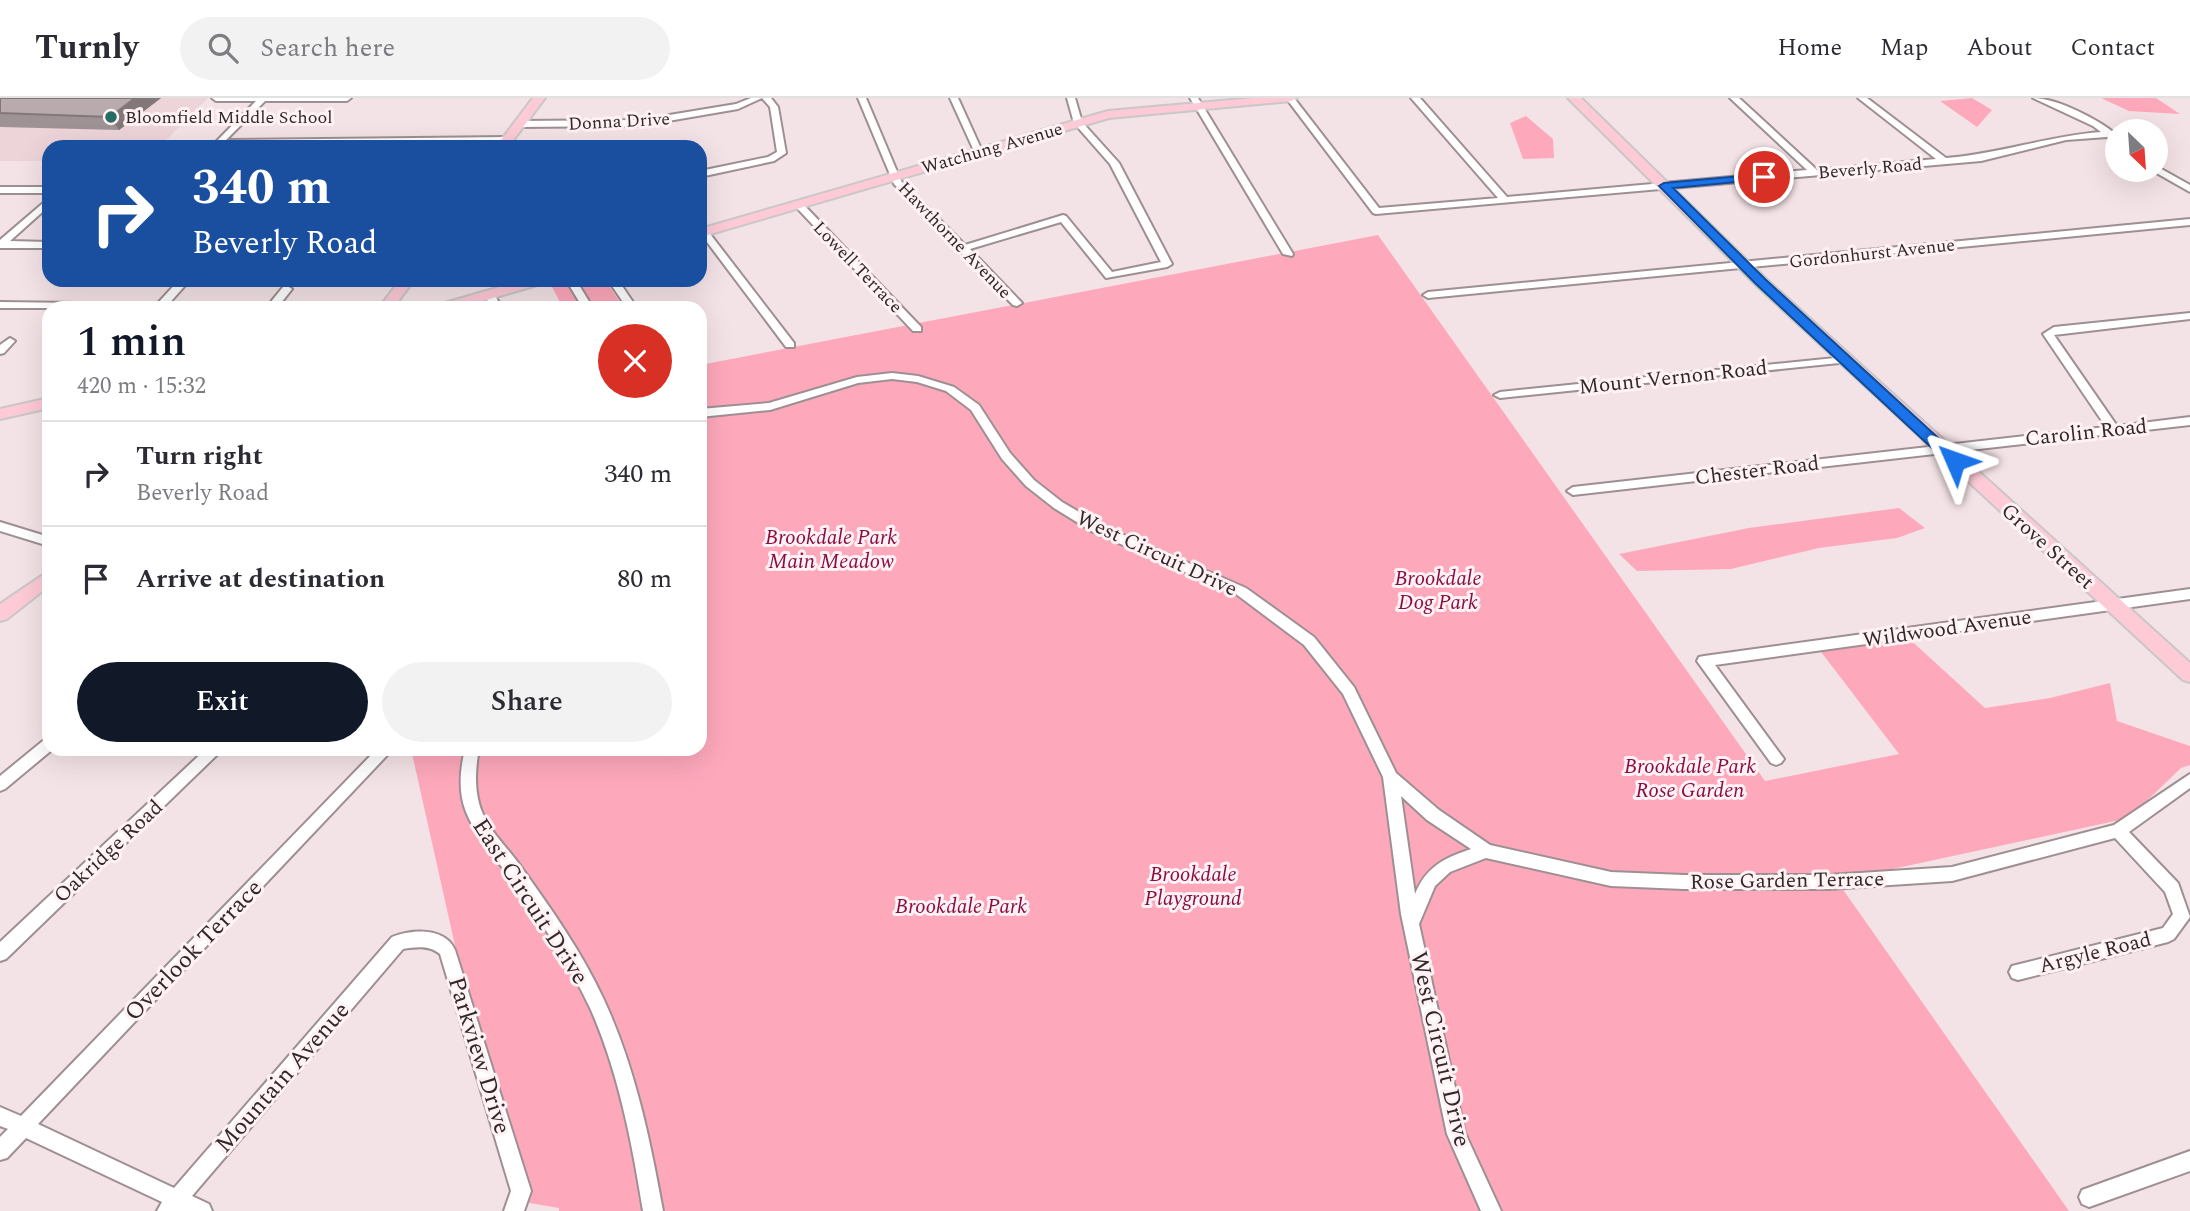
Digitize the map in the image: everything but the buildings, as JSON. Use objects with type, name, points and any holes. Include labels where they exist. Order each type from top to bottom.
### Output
[{"type":"main road","points":[[508,140],[538,98]]},
{"type":"main road","name":"Watchung Avenue","points":[[707,232],[1078,123],[1125,112],[1195,102],[1290,98]]},
{"type":"main road","name":"Grove Street","points":[[1574,98],[1845,360],[2190,675]]},
{"type":"main road","points":[[493,301],[524,287]]},
{"type":"main road","points":[[0,414],[42,405]]},
{"type":"main road","points":[[0,614],[42,586]]},
{"type":"street","points":[[221,140],[263,98]]},
{"type":"street","points":[[216,99],[347,98]]},
{"type":"street","name":"Donna Drive","points":[[519,124],[639,123],[738,106],[758,98]]},
{"type":"street","points":[[707,173],[771,159],[782,153],[774,107],[766,98]]},
{"type":"street","name":"Hawthorne Avenue","points":[[862,98],[894,177],[1017,303]]},
{"type":"street","points":[[954,98],[979,153]]},
{"type":"street","points":[[964,248],[1063,218],[1110,276],[1167,264],[1114,163],[1078,123],[1071,98]]},
{"type":"street","name":"Beverly Road","points":[[1290,98],[1376,211],[1981,158],[2066,137],[2105,137]]},
{"type":"street","points":[[1415,98],[1505,200]]},
{"type":"street","points":[[1734,98],[1815,173]]},
{"type":"street","points":[[1862,98],[1944,161]]},
{"type":"street","points":[[2037,98],[2076,114],[2105,132]]},
{"type":"street","points":[[1195,102],[1288,254]]},
{"type":"street","points":[[2168,176],[2190,189]]},
{"type":"street","points":[[0,190],[42,190]]},
{"type":"street","name":"Lowell Terrace","points":[[799,205],[917,329]]},
{"type":"street","points":[[0,245],[42,207]]},
{"type":"street","name":"Gordonhurst Avenue","points":[[1428,295],[2190,222]]},
{"type":"street","points":[[707,239],[790,345]]},
{"type":"street","points":[[0,245],[42,245]]},
{"type":"street","points":[[166,301],[178,287]]},
{"type":"street","points":[[277,301],[287,289]]},
{"type":"street","points":[[0,305],[42,306]]},
{"type":"street","points":[[2113,429],[2048,334],[2054,330],[2190,316]]},
{"type":"street","points":[[0,351],[10,341]]},
{"type":"street","name":"Mount Vernon Road","points":[[1500,395],[1845,360]]},
{"type":"street","name":"West Circuit Drive","points":[[707,412],[770,406],[857,380],[892,376],[918,379],[950,389],[975,408],[1006,456],[1030,483],[1058,505],[1098,529],[1241,591],[1309,641],[1349,691],[1391,777],[1411,923],[1456,1134],[1491,1211]]},
{"type":"street","name":"Carolin Road","points":[[1940,448],[2190,421]]},
{"type":"street","name":"Chester Road","points":[[1573,491],[1940,448]]},
{"type":"street","points":[[0,526],[42,540]]},
{"type":"street","name":"Wildwood Avenue","points":[[1776,759],[1704,661],[2190,594]]},
{"type":"street","points":[[0,785],[42,750]]},
{"type":"street","name":"Oakridge Road","points":[[0,953],[209,756]]},
{"type":"street","name":"Overlook Terrace","points":[[0,1151],[379,756]]},
{"type":"street","name":"East Circuit Drive","points":[[471,756],[467,785],[473,810],[485,835],[505,858],[562,941],[606,1024],[633,1104],[653,1211]]},
{"type":"street","name":"Rose Garden Terrace","points":[[1391,777],[1433,815],[1486,851],[1611,879],[1684,882],[1829,882],[1952,874],[2118,831],[2190,780]]},
{"type":"street","name":"Argyle Road","points":[[2018,972],[2168,934],[2182,916],[2172,888],[2118,831]]},
{"type":"street","name":"West Circuit Drive","points":[[1411,923],[1425,884],[1436,872],[1450,863],[1486,851]]},
{"type":"street","name":"Parkview Drive","points":[[398,942],[417,938],[434,939],[447,950],[521,1191],[513,1211]]},
{"type":"street","name":"Mountain Avenue","points":[[172,1205],[398,942]]},
{"type":"street","points":[[0,1116],[172,1205],[202,1211]]},
{"type":"street","points":[[2089,1196],[2190,1161]]},
{"type":"shaded area","name":"Bloomfield Middle School","points":[[0,98],[208,98],[166,140],[42,140],[42,161],[0,161]]},
{"type":"green space","points":[[1972,98],[1992,110],[1977,127],[1940,101]]},
{"type":"green space","points":[[2101,98],[2156,98],[2180,114],[2129,111]]},
{"type":"green space","points":[[1526,116],[1553,139],[1554,158],[1523,159],[1510,123]]},
{"type":"green space","points":[[1378,235],[1765,781],[1899,754],[1815,644],[1905,635],[1985,708],[2050,698],[2110,683],[2117,721],[2190,746],[2190,765],[2181,768],[2129,818],[1837,881],[2069,1211],[559,1211],[559,1208],[512,1200],[413,756],[707,756],[707,364]]},
{"type":"green space","points":[[552,287],[610,287],[619,301],[559,301]]},
{"type":"green space","points":[[1899,508],[1925,528],[1897,538],[1819,548],[1731,569],[1637,571],[1619,554],[1749,528]]},
{"type":"place","name":"Bloomfield Middle School","points":[[111,117]]},
{"type":"route","points":[[1764,177],[1664,186],[1760,281],[1955,461]]},
{"type":"park label","name":"Brookdale Park Main Meadow","points":[[831,549]]},
{"type":"park label","name":"Brookdale Dog Park","points":[[1438,590]]},
{"type":"park label","name":"Brookdale Park Rose Garden","points":[[1690,778]]},
{"type":"park label","name":"Brookdale Playground","points":[[1193,886]]},
{"type":"park label","name":"Brookdale Park","points":[[961,906]]}]
